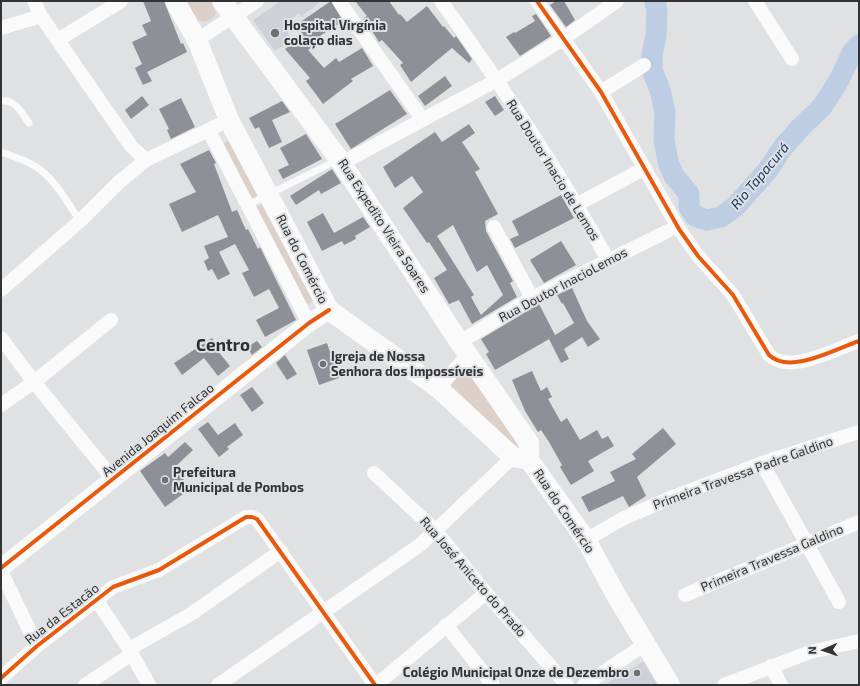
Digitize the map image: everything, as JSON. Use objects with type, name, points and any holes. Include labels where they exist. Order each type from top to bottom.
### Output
[{"type":"main road","name":"Rua do Comércio","points":[[175,1],[196,40],[230,120],[329,310],[438,388],[521,458],[586,540],[644,645],[670,685]]},
{"type":"main road","name":"Rua Expedito Vieira Soares","points":[[222,1],[233,18],[341,161],[464,349],[529,443],[521,458]]},
{"type":"street","points":[[34,1],[41,16],[131,146],[146,160]]},
{"type":"street","points":[[58,40],[122,1]]},
{"type":"street","points":[[196,40],[233,18],[257,1]]},
{"type":"street","points":[[339,1],[423,120]]},
{"type":"street","name":"Rua Doutor Inacio de Lemos","points":[[441,1],[497,80],[578,204],[608,260]]},
{"type":"street","points":[[538,1],[601,92],[691,247],[733,295],[769,355],[783,363],[794,363],[859,341]]},
{"type":"street","points":[[341,161],[423,120],[497,80],[563,39],[617,1]]},
{"type":"street","points":[[755,1],[792,59]]},
{"type":"street","points":[[1,28],[41,16]]},
{"type":"street","points":[[601,92],[644,66]]},
{"type":"street","points":[[1,290],[80,221],[118,182],[146,160],[230,120]]},
{"type":"street","points":[[209,131],[309,323]]},
{"type":"street","points":[[578,204],[645,168]]},
{"type":"street","points":[[494,227],[532,298]]},
{"type":"street","name":"Rua Doutor InacioLemos","points":[[438,388],[464,349],[532,298],[668,231]]},
{"type":"street","name":"Avenida Joaquim Falcao","points":[[1,570],[309,323],[329,310]]},
{"type":"street","points":[[1,405],[34,382],[111,320]]},
{"type":"street","points":[[1,338],[34,382],[113,479]]},
{"type":"street","name":"Primeira Travessa Padre Galdino","points":[[586,540],[622,519],[650,506],[762,463],[859,432]]},
{"type":"street","points":[[218,685],[407,555],[521,458]]},
{"type":"street","points":[[762,463],[839,602]]},
{"type":"street","name":"Rua José Aniceto do Prado","points":[[374,473],[435,530],[486,593],[567,685]]},
{"type":"street","name":"Rua da Estacão","points":[[1,678],[37,646],[113,587],[159,570],[246,517],[252,516],[257,520],[281,551]]},
{"type":"street","name":"Primeira Travessa Galdino","points":[[685,595],[859,522]]},
{"type":"street","points":[[85,685],[130,652],[191,614],[281,551],[376,685],[486,593]]},
{"type":"street","points":[[1,570],[37,646]]},
{"type":"street","points":[[96,599],[149,685]]},
{"type":"street","points":[[446,625],[493,685]]},
{"type":"street","points":[[724,685],[810,652],[859,641]]},
{"type":"street","points":[[584,685],[644,645]]},
{"type":"street","points":[[771,666],[781,685]]},
{"type":"lane","points":[[1,101],[10,101],[15,104],[29,123]]},
{"type":"lane","points":[[1,152],[33,165],[42,171],[55,185],[80,221]]},
{"type":"lane","points":[[248,204],[341,161]]},
{"type":"shaded area","points":[[186,1],[212,1],[216,12],[214,17],[206,22],[196,20]]},
{"type":"shaded area","name":"Hospital Virgínia colaço dias","points":[[281,1],[318,1],[319,3],[301,17],[299,13],[284,26],[292,40],[275,51],[253,20]]},
{"type":"shaded area","points":[[234,137],[264,192],[250,200],[221,145]]},
{"type":"shaded area","points":[[267,201],[317,299],[305,305],[255,208]]},
{"type":"shaded area","points":[[467,368],[518,445],[514,446],[451,386],[457,376]]},
{"type":"shaded area","name":"Colégio Municipal Onze de Dezembro","points":[[644,661],[657,685],[604,685]]},
{"type":"building","points":[[143,1],[164,1],[181,44],[183,43],[187,52],[147,72],[152,81],[143,85],[135,68],[142,64],[132,42],[147,35],[142,25],[151,21]]},
{"type":"building","points":[[331,1],[343,21],[320,36],[323,40],[308,50],[324,68],[336,58],[339,62],[362,48],[373,66],[351,79],[353,81],[323,104],[306,81],[310,78],[285,49],[304,36],[296,25]]},
{"type":"building","points":[[355,1],[389,1],[399,15],[400,14],[407,22],[427,6],[443,27],[444,26],[454,38],[456,36],[472,59],[469,63],[452,48],[411,82],[400,65],[403,63],[382,40],[379,42],[364,18],[367,16]]},
{"type":"building","points":[[556,1],[564,1],[575,20],[566,27],[550,5]]},
{"type":"building","points":[[536,14],[551,36],[520,56],[506,37],[535,21],[532,16]]},
{"type":"building","points":[[445,76],[452,86],[425,106],[418,96]]},
{"type":"building","points":[[390,90],[407,114],[351,149],[335,124]]},
{"type":"building","points":[[142,96],[149,105],[131,119],[125,110]]},
{"type":"building","points":[[495,96],[504,110],[495,116],[485,102]]},
{"type":"building","points":[[181,98],[195,127],[171,139],[167,130],[169,129],[159,109]]},
{"type":"building","points":[[282,101],[290,112],[272,120],[282,142],[269,148],[259,127],[255,129],[249,118]]},
{"type":"building","points":[[469,124],[475,133],[462,142],[480,169],[475,172],[498,214],[485,221],[486,231],[513,281],[510,283],[517,297],[472,324],[459,300],[449,304],[434,278],[447,270],[429,242],[427,243],[403,208],[423,192],[412,176],[395,188],[383,167],[435,132],[442,142]],"holes":[[[453,225],[477,272],[487,265],[503,295],[481,315],[471,297],[474,295],[437,236]]]},
{"type":"building","points":[[306,134],[322,159],[283,179],[278,170],[289,165],[280,148]]},
{"type":"building","points":[[209,150],[216,163],[214,164],[232,212],[237,210],[246,230],[248,229],[258,249],[260,247],[296,320],[265,337],[256,320],[279,308],[269,289],[254,297],[242,273],[249,270],[235,244],[219,252],[230,274],[218,280],[212,269],[208,271],[204,261],[209,258],[204,246],[228,237],[218,215],[182,232],[169,204],[196,192],[180,164]]},
{"type":"building","points":[[332,169],[341,183],[321,194],[319,190],[296,205],[290,196]]},
{"type":"building","points":[[561,195],[574,218],[515,248],[510,239],[519,235],[512,221]]},
{"type":"building","points":[[323,213],[334,233],[363,217],[370,227],[355,236],[356,239],[344,245],[342,241],[322,251],[307,222]]},
{"type":"building","points":[[561,241],[576,265],[544,283],[530,260]]},
{"type":"building","points":[[572,288],[587,321],[600,339],[588,347],[582,337],[564,349],[569,359],[561,363],[549,339],[495,370],[486,354],[489,352],[481,339],[539,304],[555,335],[574,323],[557,295]]},
{"type":"building","points":[[212,338],[219,349],[217,350],[230,366],[218,376],[204,358],[182,375],[174,363]]},
{"type":"building","points":[[257,341],[262,347],[252,355],[247,347]]},
{"type":"building","name":"Igreja de Nossa Senhora dos Impossíveis","points":[[327,343],[339,378],[319,385],[307,350]]},
{"type":"building","points":[[285,355],[297,374],[287,380],[276,363]]},
{"type":"building","points":[[532,371],[541,391],[547,387],[552,397],[548,399],[561,422],[567,418],[580,440],[597,430],[602,439],[608,436],[614,446],[588,461],[594,471],[571,485],[560,467],[562,465],[549,442],[541,430],[538,432],[525,411],[512,380]]},
{"type":"building","points":[[252,387],[264,403],[252,412],[240,395]]},
{"type":"building","points":[[208,422],[218,435],[235,423],[243,435],[227,447],[229,449],[219,457],[198,429]]},
{"type":"building","points":[[663,428],[676,444],[637,477],[646,496],[629,507],[623,496],[589,512],[581,497],[615,481],[610,472],[636,459],[632,454]]},
{"type":"building","name":"Prefeitura Municipal de Pombos","points":[[185,442],[193,450],[175,467],[190,489],[165,507],[140,471],[165,453],[168,457]]},
{"type":"waterway","name":"Rio Tapacurá","points":[[655,1],[657,11],[656,36],[652,54],[652,70],[660,90],[665,112],[664,140],[668,162],[674,176],[689,194],[689,207],[695,216],[707,220],[721,217],[736,206],[767,171],[784,146],[822,107],[839,80],[852,53],[859,45]]},
{"type":"cycle path","points":[[537,1],[601,92],[679,229],[698,256],[733,295],[769,355],[778,360],[789,362],[800,361],[826,354],[859,341]]},
{"type":"cycle path","points":[[1,568],[309,323],[329,310]]},
{"type":"cycle path","points":[[1,678],[37,646],[113,587],[159,570],[246,517],[252,517],[257,519],[375,685]]},
{"type":"place","name":"Hospital Virgínia colaço dias","points":[[275,33]]},
{"type":"place","name":"Igreja de Nossa Senhora dos Impossíveis","points":[[323,364]]},
{"type":"place","name":"Prefeitura Municipal de Pombos","points":[[165,480]]},
{"type":"place","name":"Colégio Municipal Onze de Dezembro","points":[[637,673]]},
{"type":"district","name":"Centro","points":[[223,345]]}]
